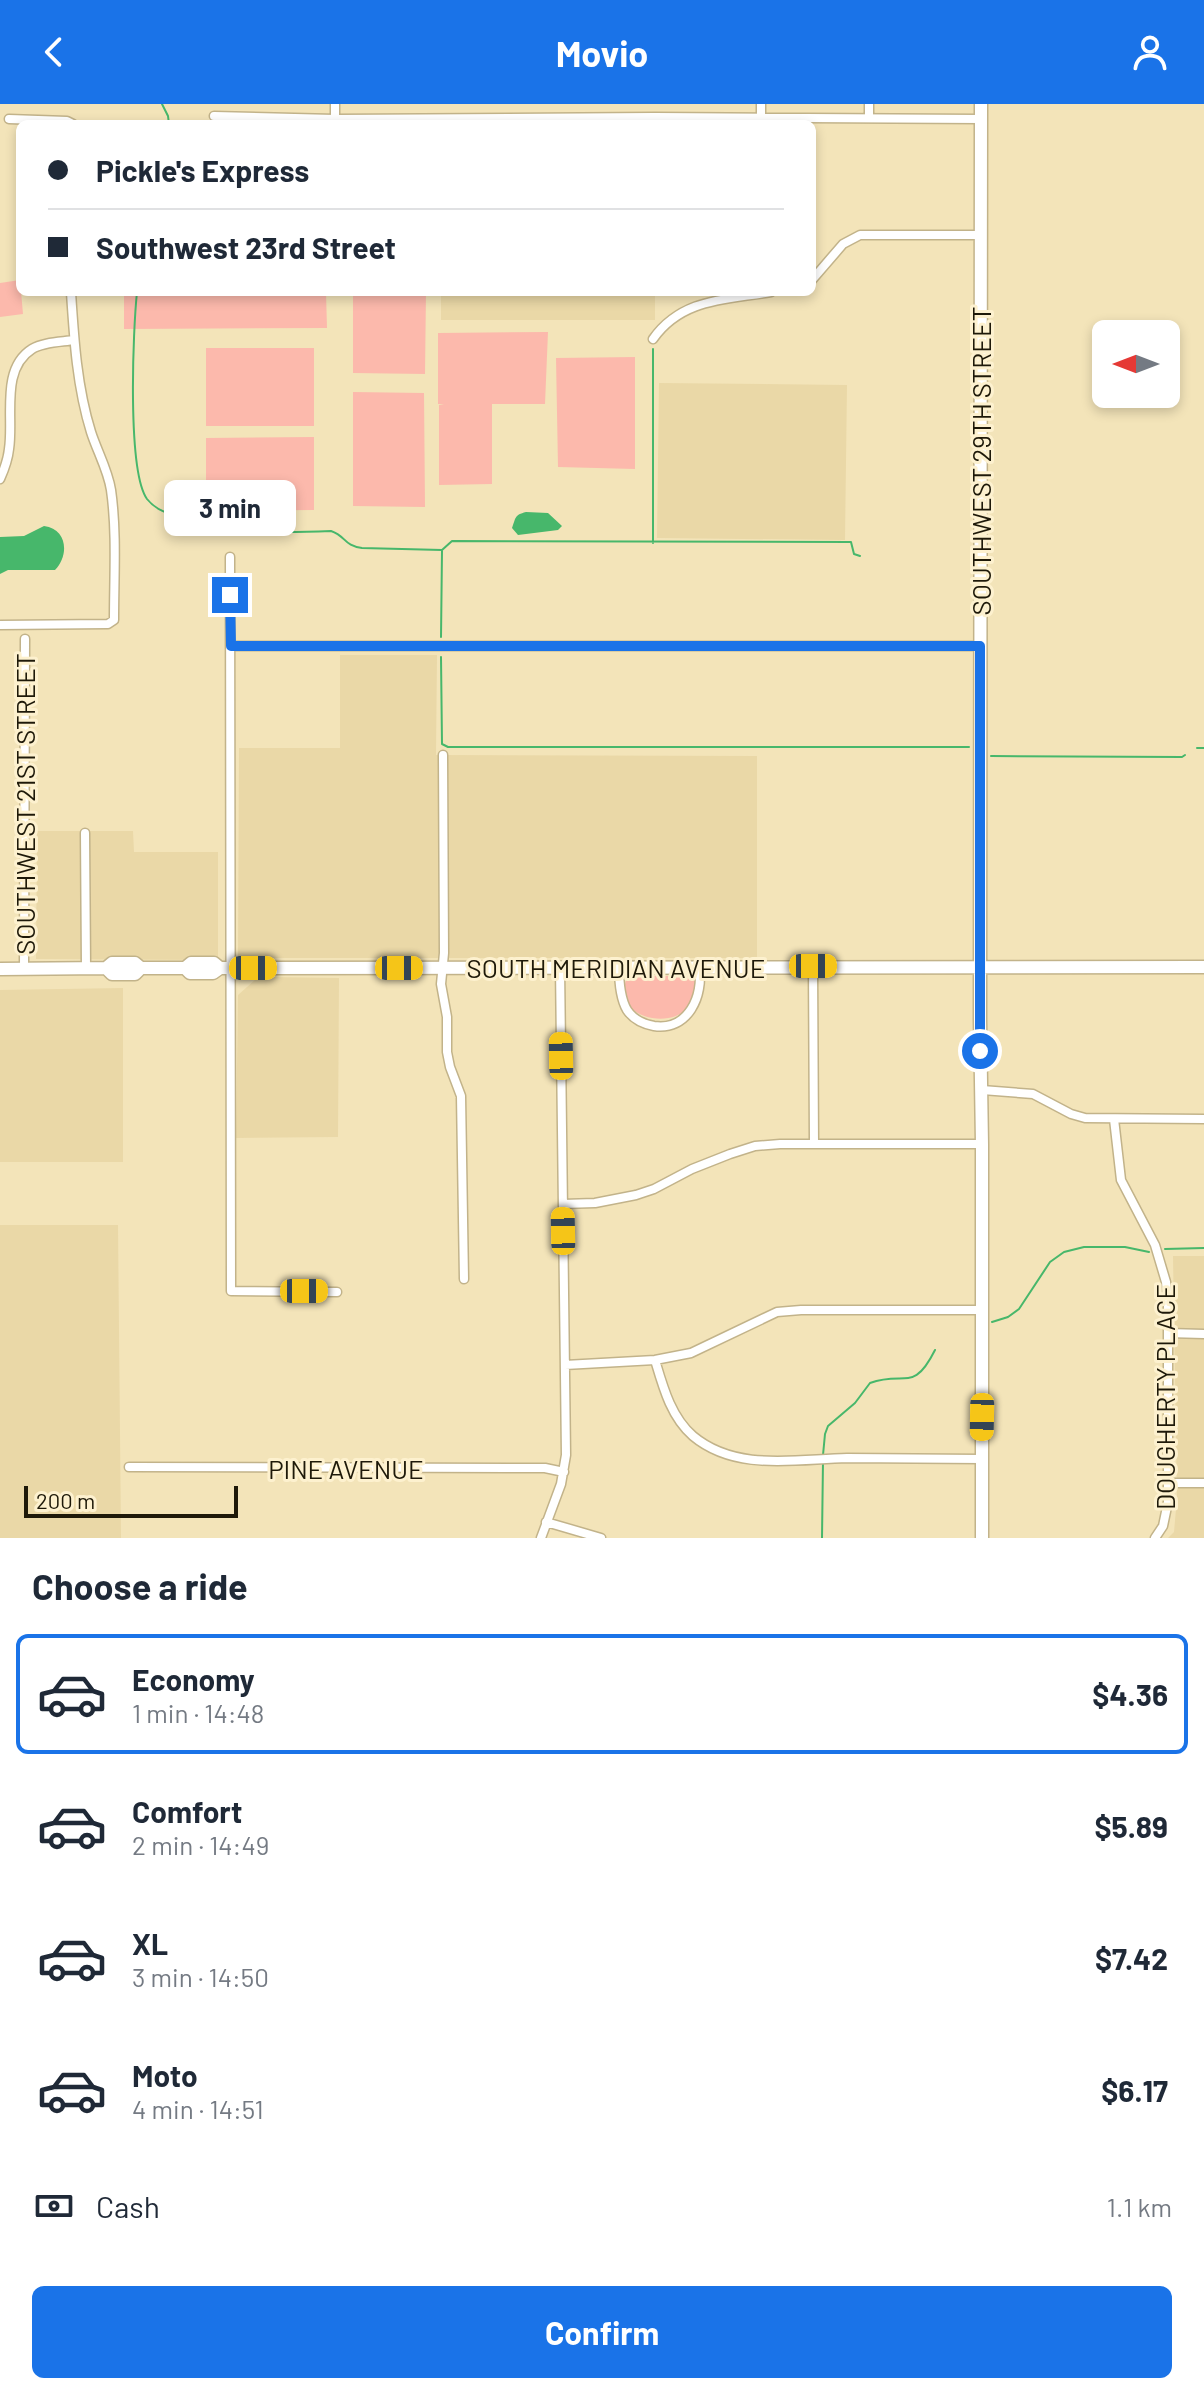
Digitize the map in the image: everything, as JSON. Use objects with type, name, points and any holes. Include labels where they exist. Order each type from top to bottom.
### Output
[{"type":"main road","name":"SOUTHWEST 29TH STREET","points":[[981,104],[982,1538]]},
{"type":"main road","name":"SOUTH MERIDIAN AVENUE","points":[[0,969],[106,968],[112,974],[135,974],[141,968],[185,968],[190,973],[213,973],[225,968],[1204,967]]},
{"type":"street","points":[[228,104],[228,117]]},
{"type":"street","points":[[335,104],[335,119]]},
{"type":"street","points":[[441,104],[441,117]]},
{"type":"street","points":[[548,104],[548,117]]},
{"type":"street","points":[[655,104],[655,117]]},
{"type":"street","points":[[761,104],[761,118]]},
{"type":"street","points":[[869,104],[869,118]]},
{"type":"street","points":[[214,116],[335,119],[981,119]]},
{"type":"street","points":[[9,119],[38,120]]},
{"type":"street","points":[[816,275],[843,244],[860,235],[980,235]]},
{"type":"street","points":[[0,625],[108,624],[114,620],[111,486],[91,432],[82,392],[71,296]]},
{"type":"street","points":[[656,332],[683,310],[693,306],[749,296]]},
{"type":"street","points":[[0,479],[9,451],[11,392],[16,365],[30,350],[40,345],[74,340]]},
{"type":"street","points":[[230,557],[225,968],[231,1291],[337,1292]]},
{"type":"street","name":"SOUTHWEST 21ST STREET","points":[[24,969],[25,639]]},
{"type":"street","points":[[231,646],[980,646]]},
{"type":"street","points":[[443,755],[441,984],[447,1017],[447,1052],[461,1096],[464,1279]]},
{"type":"street","points":[[85,833],[86,968]]},
{"type":"street","points":[[813,966],[814,1143]]},
{"type":"street","points":[[541,1538],[564,1472],[560,967]]},
{"type":"street","points":[[619,967],[620,989],[625,1007],[633,1018],[648,1025],[665,1027],[685,1019],[695,1004],[700,983],[699,967]]},
{"type":"street","points":[[982,1090],[1033,1094],[1085,1118],[1204,1119]]},
{"type":"street","name":"DOUGHERTY PLACE","points":[[1114,1119],[1121,1180],[1162,1265],[1168,1302],[1167,1514],[1155,1538]]},
{"type":"street","points":[[563,1204],[606,1201],[654,1189],[692,1169],[755,1146],[814,1143],[982,1144]]},
{"type":"street","points":[[565,1365],[655,1360],[691,1353],[777,1312],[982,1310]]},
{"type":"street","points":[[1168,1333],[1204,1334]]},
{"type":"street","points":[[655,1360],[676,1416],[694,1436],[719,1451],[749,1459],[787,1462],[982,1459]]},
{"type":"street","name":"PINE AVENUE","points":[[129,1467],[545,1468],[564,1472]]},
{"type":"street","points":[[1168,1483],[1204,1483]]},
{"type":"street","points":[[546,1522],[601,1538]]},
{"type":"shaded area","points":[[16,281],[16,296],[21,296],[23,314],[0,317],[0,283]]},
{"type":"shaded area","points":[[124,296],[326,296],[327,328],[124,329]]},
{"type":"shaded area","points":[[353,296],[426,296],[425,374],[353,373]]},
{"type":"shaded area","points":[[441,296],[655,296],[655,320],[441,320]]},
{"type":"shaded area","points":[[548,332],[545,404],[492,404],[492,484],[439,485],[439,405],[444,404],[438,404],[438,333]]},
{"type":"shaded area","points":[[206,348],[314,348],[314,426],[206,426]]},
{"type":"shaded area","points":[[635,357],[635,469],[558,467],[556,358]]},
{"type":"shaded area","points":[[659,383],[847,385],[845,540],[657,538]]},
{"type":"shaded area","points":[[353,392],[424,393],[425,507],[353,506]]},
{"type":"shaded area","points":[[314,437],[314,510],[206,511],[206,438]]},
{"type":"shaded area","points":[[526,512],[548,513],[562,526],[558,530],[518,535],[512,528],[514,522],[517,516]]},
{"type":"shaded area","points":[[44,526],[58,532],[64,544],[63,558],[55,570],[8,570],[0,574],[0,537],[24,536]]},
{"type":"shaded area","points":[[340,655],[437,655],[436,755],[757,756],[757,958],[238,958],[239,748],[340,748]]},
{"type":"shaded area","points":[[37,831],[133,831],[134,852],[218,852],[218,960],[36,959]]},
{"type":"shaded area","points":[[687,976],[695,981],[693,999],[684,1011],[671,1017],[641,1015],[630,1006],[624,994],[627,978]]},
{"type":"shaded area","points":[[339,978],[338,1137],[236,1138],[238,995],[256,979]]},
{"type":"shaded area","points":[[123,988],[123,1162],[0,1162],[0,990]]},
{"type":"shaded area","points":[[0,1225],[118,1225],[121,1538],[0,1538]]},
{"type":"shaded area","points":[[1173,1256],[1204,1256],[1204,1538],[1168,1538],[1174,1532],[1177,1498]]},
{"type":"waterway","points":[[162,104],[168,120]]},
{"type":"waterway","points":[[137,296],[133,399],[136,460],[147,499],[167,513],[207,525],[242,530],[331,531],[362,548],[442,550],[452,541],[851,542],[854,554],[860,556]]},
{"type":"waterway","points":[[653,349],[653,543]]},
{"type":"waterway","points":[[441,637],[442,551]]},
{"type":"waterway","points":[[441,657],[442,744],[448,747],[969,747]]},
{"type":"waterway","points":[[1197,748],[1204,748]]},
{"type":"waterway","points":[[991,756],[1185,755]]},
{"type":"waterway","points":[[992,1322],[1008,1317],[1019,1309],[1050,1262],[1064,1252],[1084,1247],[1125,1247],[1149,1252]]},
{"type":"waterway","points":[[1165,1249],[1204,1248]]},
{"type":"waterway","points":[[823,1455],[828,1426],[855,1403],[870,1383],[914,1376],[927,1364],[935,1350]]},
{"type":"waterway","points":[[822,1538],[823,1461]]},
{"type":"route","points":[[230,595],[231,646],[980,646],[980,1051]]}]
